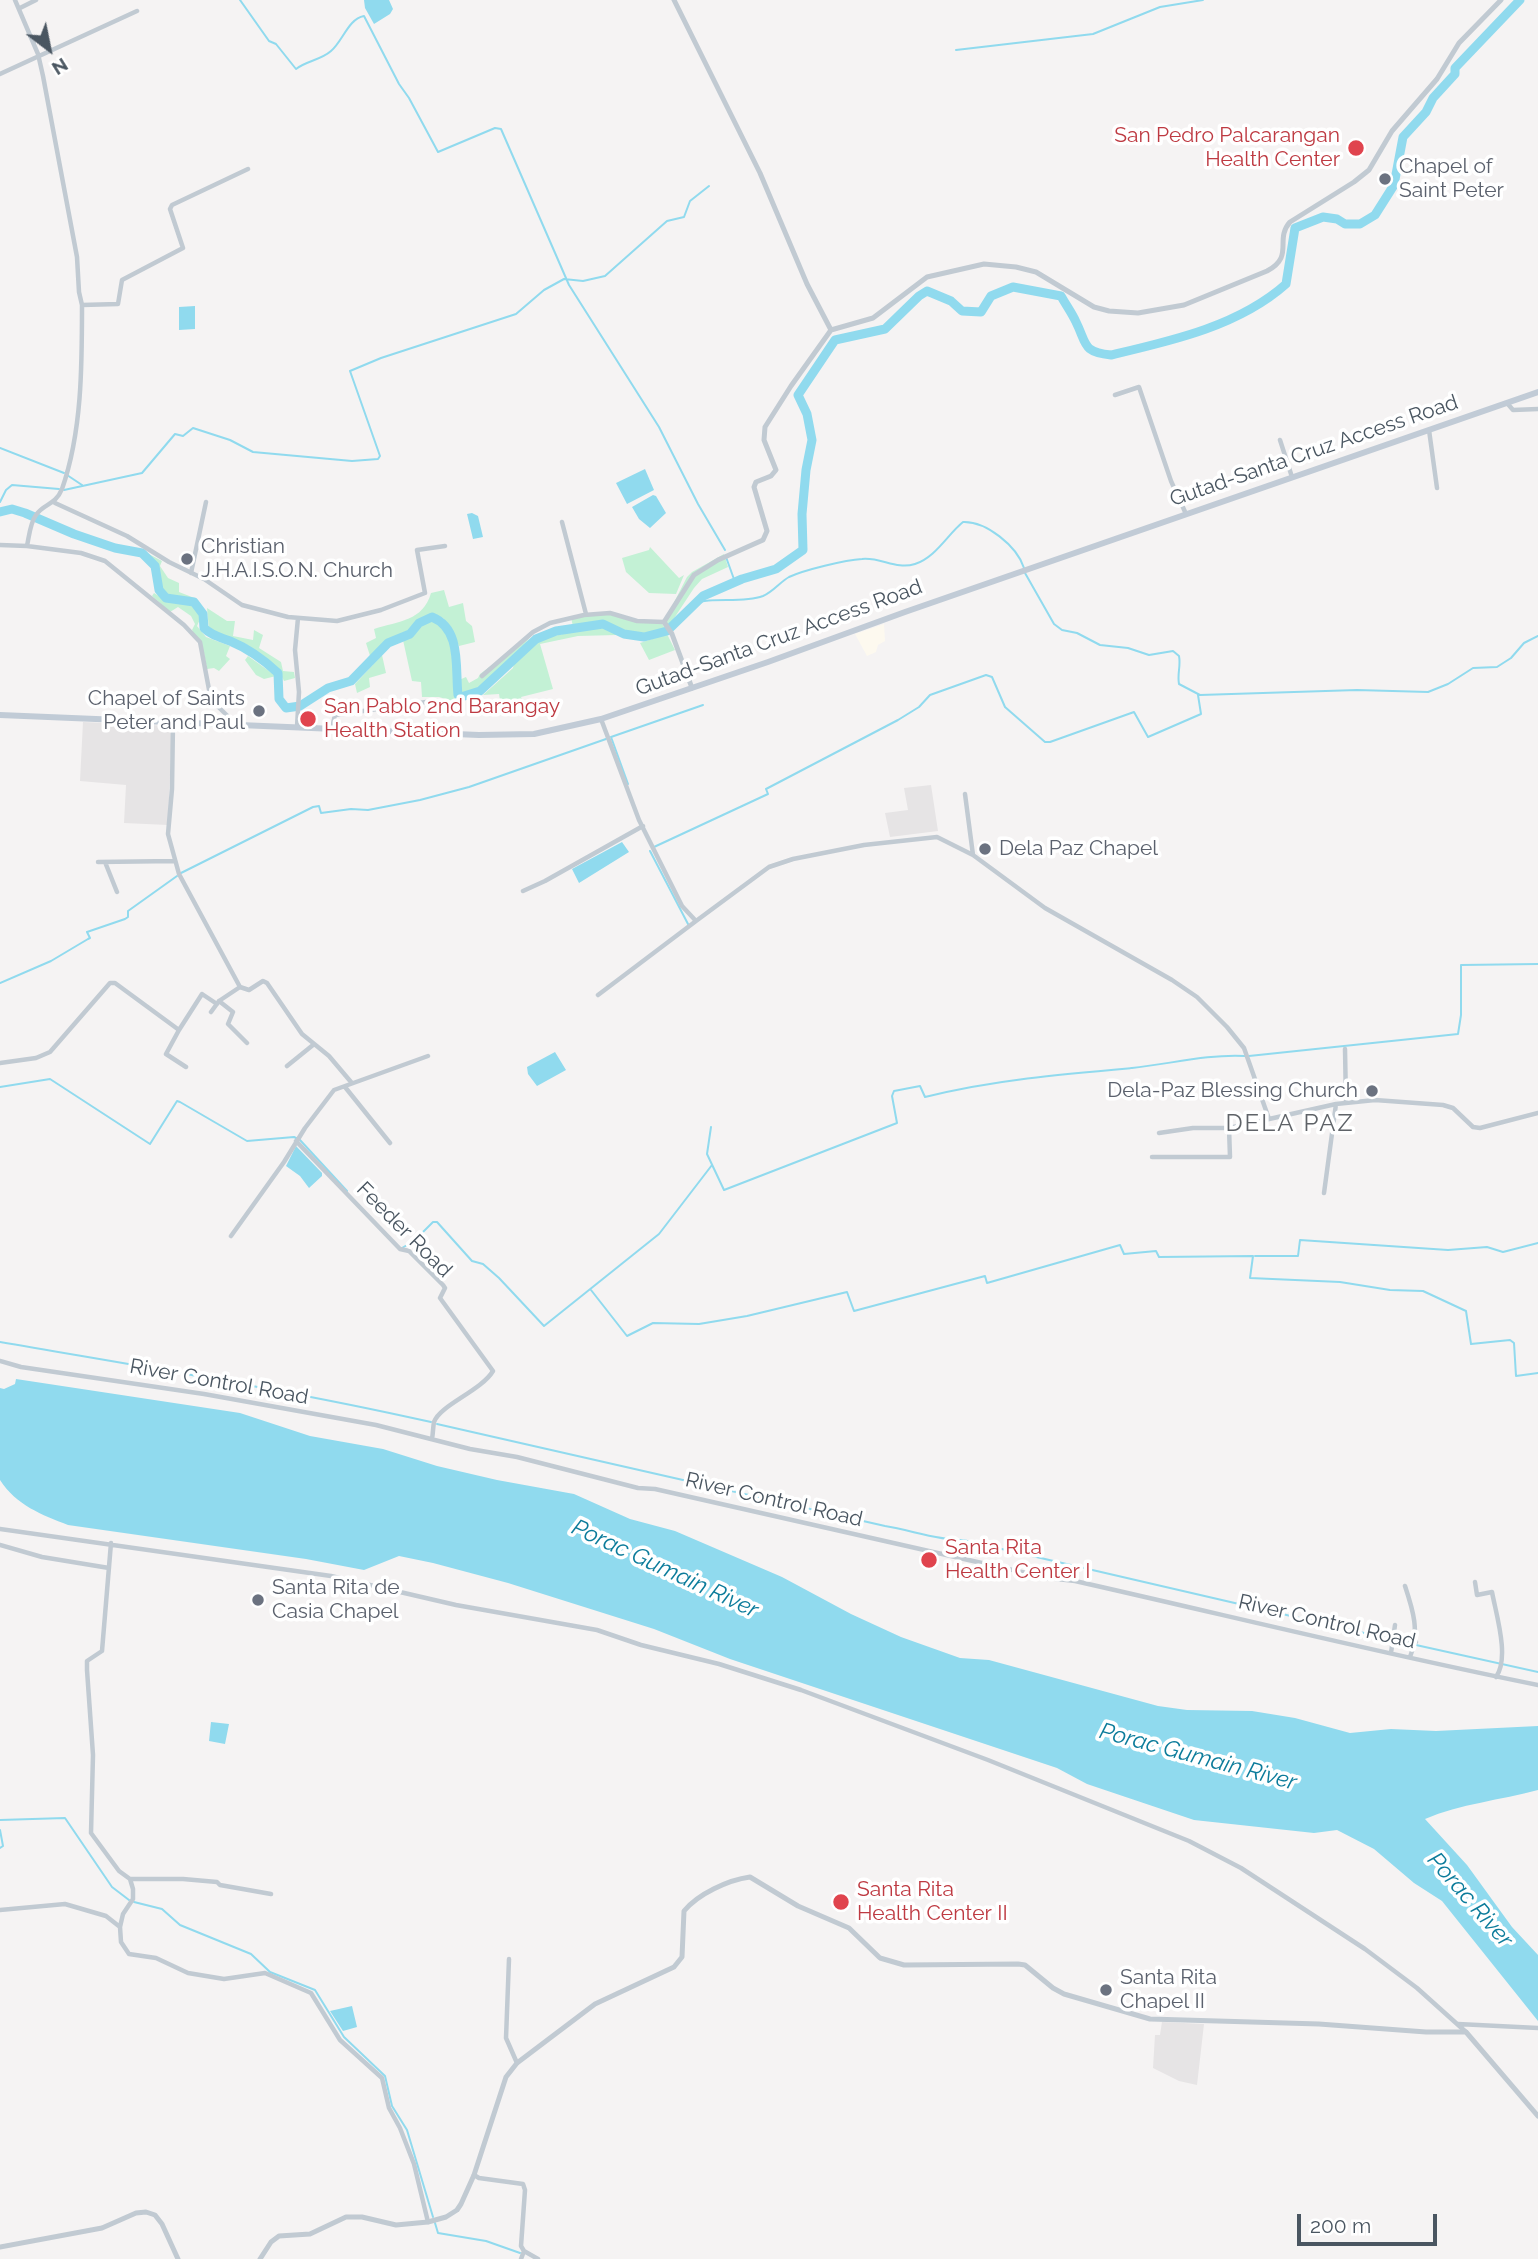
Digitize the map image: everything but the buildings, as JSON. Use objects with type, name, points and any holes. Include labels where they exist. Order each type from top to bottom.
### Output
[{"type":"main road","name":"Gutad-Santa Cruz Access Road","points":[[0,715],[479,735],[534,734],[601,719],[905,611],[1538,393]]},
{"type":"street","points":[[15,0],[39,56],[77,257],[82,305],[77,417],[70,463],[60,494],[54,503],[37,513],[32,522],[27,546]]},
{"type":"street","points":[[20,8],[36,0]]},
{"type":"street","points":[[674,0],[760,173],[807,284],[831,330]]},
{"type":"street","points":[[666,624],[694,575],[766,536],[767,531],[754,485],[771,476],[776,466],[763,433],[791,386],[831,330],[873,317],[927,277],[984,264],[1029,270],[1048,278],[1094,307],[1138,313],[1184,305],[1267,271],[1278,265],[1283,258],[1284,231],[1290,222],[1354,182],[1368,170],[1392,131],[1437,79],[1459,43],[1501,0]]},
{"type":"street","points":[[0,74],[137,11]]},
{"type":"street","points":[[82,305],[118,304],[122,280],[183,248],[170,209],[172,205],[248,169]]},
{"type":"street","points":[[1115,395],[1139,387],[1171,481],[1186,514]]},
{"type":"street","points":[[1507,403],[1510,409],[1516,411],[1538,409]]},
{"type":"street","points":[[1429,430],[1437,488]]},
{"type":"street","points":[[1280,440],[1292,478]]},
{"type":"street","points":[[191,573],[206,502]]},
{"type":"street","points":[[54,503],[127,536],[204,579],[242,606],[298,618],[337,621],[381,610],[425,593],[417,550],[445,545]]},
{"type":"street","points":[[562,522],[586,614]]},
{"type":"street","points":[[0,544],[80,552],[105,561],[184,625],[200,642],[211,700],[236,725]]},
{"type":"street","points":[[482,676],[538,628],[586,614],[610,612],[637,621],[666,624]]},
{"type":"street","points":[[297,727],[299,692],[295,650],[298,618]]},
{"type":"street","points":[[666,624],[692,688]]},
{"type":"street","points":[[332,728],[335,715],[426,702]]},
{"type":"street","points":[[601,719],[643,826],[682,906],[696,921]]},
{"type":"street","points":[[173,723],[168,834],[179,874],[240,987],[249,990],[263,981],[267,983],[302,1034],[329,1056],[351,1082]]},
{"type":"street","points":[[965,794],[973,855]]},
{"type":"street","points":[[523,891],[643,826]]},
{"type":"street","points":[[598,995],[768,867],[793,859],[864,845],[937,837],[973,855],[1045,908],[1172,980],[1213,1012],[1244,1048],[1269,1119]]},
{"type":"street","points":[[98,862],[175,861]]},
{"type":"street","points":[[105,862],[117,892]]},
{"type":"street","points":[[0,1063],[36,1058],[50,1052],[110,983],[115,983],[179,1030]]},
{"type":"street","points":[[211,1012],[218,1002],[240,987]]},
{"type":"street","points":[[186,1067],[166,1054],[202,994],[233,1012],[228,1024],[247,1043]]},
{"type":"street","points":[[287,1066],[313,1045]]},
{"type":"street","points":[[1345,1049],[1346,1103]]},
{"type":"street","points":[[231,1236],[331,1093],[351,1082],[428,1056]]},
{"type":"street","points":[[345,1087],[390,1143]]},
{"type":"street","points":[[1159,1133],[1193,1128],[1229,1128],[1336,1104],[1375,1100],[1443,1105],[1453,1108],[1473,1127],[1480,1128],[1538,1113]]},
{"type":"street","points":[[1324,1194],[1336,1104]]},
{"type":"street","points":[[1152,1157],[1230,1157],[1229,1128]]},
{"type":"street","name":"Feeder Road","points":[[297,1139],[400,1249],[409,1251],[443,1284],[445,1289],[440,1298],[493,1371],[474,1390],[440,1413],[434,1421],[432,1439]]},
{"type":"street","name":"River Control Road","points":[[0,1361],[21,1367],[106,1378],[376,1425],[638,1488],[706,1500],[1283,1628],[1328,1641],[1538,1685]]},
{"type":"street","points":[[0,1529],[331,1576],[456,1605],[588,1628],[802,1690],[988,1760],[1189,1841],[1241,1868],[1365,1949],[1417,1989],[1466,2032],[1538,2116]]},
{"type":"street","points":[[111,1543],[103,1651],[87,1661],[93,1755],[91,1833],[119,1871],[130,1879],[217,1882],[220,1885],[271,1894]]},
{"type":"street","points":[[0,1545],[42,1557],[109,1568]]},
{"type":"street","points":[[1475,1582],[1477,1595],[1492,1592],[1502,1647],[1502,1663],[1496,1677]]},
{"type":"street","points":[[1405,1586],[1415,1617],[1416,1642],[1410,1657]]},
{"type":"street","points":[[1391,1653],[1395,1625]]},
{"type":"street","points":[[1394,1637],[1416,1642]]},
{"type":"street","points":[[260,2259],[271,2242],[279,2236],[310,2234],[346,2217],[362,2217],[396,2225],[428,2222],[446,2217],[457,2210],[474,2175],[506,2077],[517,2063],[595,2004],[674,1967],[682,1957],[682,1923],[688,1905],[723,1886],[750,1877],[798,1906],[849,1928],[880,1958],[890,1962],[904,1965],[1025,1965],[1053,1989],[1064,1994],[1150,2019],[1466,2032]]},
{"type":"street","points":[[130,1879],[133,1899],[123,1914],[120,1927],[121,1942],[129,1954],[156,1958],[188,1973],[224,1979],[265,1973],[311,1993],[340,2040],[382,2078],[389,2108],[401,2128],[414,2164],[428,2222]]},
{"type":"street","points":[[0,1910],[65,1904],[106,1916],[120,1927]]},
{"type":"street","points":[[509,1959],[506,2038],[517,2063]]},
{"type":"street","points":[[1457,2024],[1538,2028]]},
{"type":"street","points":[[474,2175],[523,2184],[525,2190],[521,2246],[524,2251],[538,2259]]},
{"type":"street","points":[[0,2247],[102,2228],[136,2213],[146,2212],[155,2215],[162,2224],[178,2259]]},
{"type":"street","points":[[521,2259],[524,2251]]},
{"type":"shaded area","points":[[884,624],[885,641],[878,645],[876,652],[867,656],[855,634]]},
{"type":"shaded area","points":[[83,722],[172,726],[168,825],[124,823],[126,785],[80,781]]},
{"type":"shaded area","points":[[931,785],[938,831],[890,837],[885,813],[908,810],[904,788]]},
{"type":"shaded area","points":[[1162,2022],[1204,2024],[1197,2085],[1179,2081],[1153,2068],[1155,2035],[1160,2035]]},
{"type":"green space","points":[[650,547],[679,578],[684,575],[676,594],[649,593],[626,572],[622,558],[649,550]]},
{"type":"green space","points":[[143,551],[162,561],[160,566],[168,578],[179,583],[179,592],[197,599],[168,595],[160,588],[156,563]]},
{"type":"green space","points":[[724,554],[728,567],[702,579],[669,626],[665,620],[687,577]]},
{"type":"green space","points":[[444,590],[449,607],[463,603],[466,621],[472,626],[475,642],[459,646],[443,618],[431,615],[419,620],[408,631],[385,641],[371,659],[366,643],[376,638],[374,629],[416,615],[431,593]]},
{"type":"green space","points":[[154,593],[165,600],[192,604],[202,615],[197,626],[206,637],[230,646],[226,656],[230,659],[219,671],[214,668],[207,669],[204,653],[192,630],[195,624],[191,616],[178,607],[170,612],[152,596]]},
{"type":"green space","points":[[207,608],[227,621],[235,621],[233,636],[253,640],[254,630],[263,635],[259,648],[281,662],[283,671],[294,672],[295,678],[284,681],[279,671],[246,644],[209,630]]},
{"type":"green space","points":[[610,613],[634,620],[660,621],[665,628],[643,634],[625,632],[602,622],[573,627],[571,617]]},
{"type":"green space","points":[[432,620],[442,626],[448,635],[459,703],[439,697],[422,697],[421,682],[412,681],[403,640],[421,624]]},
{"type":"green space","points":[[603,626],[617,635],[578,636],[540,644],[553,689],[521,697],[526,708],[502,713],[499,694],[483,695],[513,668],[514,663],[538,639]]},
{"type":"green space","points":[[667,634],[675,650],[649,660],[640,643]]},
{"type":"green space","points":[[532,635],[514,657],[480,688],[459,694],[459,680],[466,677],[469,683],[478,678]]},
{"type":"green space","points":[[382,655],[386,673],[369,678],[370,687],[357,693],[355,684]]},
{"type":"green space","points":[[248,656],[276,676],[264,679],[256,675],[245,660]]},
{"type":"water","points":[[364,0],[389,0],[393,9],[374,24],[365,8]]},
{"type":"water","points":[[195,306],[195,329],[179,330],[179,307]]},
{"type":"water","points":[[645,469],[654,490],[627,504],[616,483]]},
{"type":"water","points":[[653,495],[666,513],[650,528],[639,519],[632,507]]},
{"type":"water","points":[[467,514],[478,516],[483,537],[473,539]]},
{"type":"water","points":[[622,842],[629,852],[579,883],[572,869]]},
{"type":"water","points":[[555,1052],[566,1070],[537,1086],[528,1074],[527,1067]]},
{"type":"water","points":[[296,1146],[322,1173],[309,1188],[300,1176],[286,1166]]},
{"type":"water","points":[[16,1379],[240,1413],[310,1436],[383,1449],[437,1466],[574,1494],[630,1519],[675,1531],[782,1577],[901,1637],[960,1658],[989,1660],[1158,1706],[1187,1710],[1252,1711],[1295,1718],[1350,1733],[1391,1729],[1436,1731],[1538,1726],[1538,1790],[1466,1806],[1425,1819],[1467,1865],[1512,1927],[1538,1955],[1538,2021],[1442,1901],[1414,1883],[1374,1849],[1337,1830],[1314,1833],[1194,1820],[1087,1784],[1057,1768],[730,1659],[654,1629],[508,1583],[433,1563],[399,1556],[364,1570],[306,1559],[68,1525],[49,1517],[22,1503],[0,1480],[0,1388],[15,1384]]},
{"type":"water","points":[[211,1722],[229,1724],[225,1744],[209,1741]]},
{"type":"water","points":[[352,2006],[357,2027],[343,2031],[330,2011]]},
{"type":"waterway","points":[[240,0],[269,41],[276,44],[296,69],[331,51],[354,21],[364,16],[438,152],[495,128],[501,129],[569,285],[659,427],[725,550]]},
{"type":"waterway","points":[[956,50],[1093,34],[1160,7],[1203,0]]},
{"type":"waterway","points":[[0,512],[12,509],[115,548],[142,553],[155,566],[159,590],[166,598],[194,602],[203,614],[204,628],[207,631],[249,651],[278,673],[279,699],[286,708],[300,706],[328,688],[351,681],[388,643],[410,634],[419,623],[432,617],[442,623],[453,640],[458,695],[461,697],[480,691],[536,639],[556,631],[603,624],[624,634],[644,637],[667,631],[703,596],[742,579],[776,569],[803,550],[802,514],[812,440],[807,414],[798,395],[835,340],[885,329],[927,291],[951,301],[962,311],[981,312],[991,296],[1013,287],[1061,296],[1087,346],[1095,352],[1111,355],[1203,330],[1247,311],[1286,284],[1295,228],[1323,217],[1337,219],[1345,224],[1360,224],[1375,215],[1394,185],[1403,137],[1455,74],[1455,68],[1520,0]]},
{"type":"waterway","points":[[64,490],[142,473],[175,434],[183,436],[193,428],[230,440],[253,452],[352,461],[378,459],[380,456],[350,371],[381,358],[516,314],[544,290],[564,279],[583,281],[605,276],[667,221],[684,217],[690,201],[709,186]]},
{"type":"waterway","points":[[0,448],[64,473]]},
{"type":"waterway","points":[[67,475],[82,485]]},
{"type":"waterway","points":[[0,502],[12,485],[59,489]]},
{"type":"waterway","points":[[694,604],[709,600],[745,600],[763,596],[789,577],[846,561],[869,559],[901,565],[915,564],[935,551],[963,522],[981,526],[1000,536],[1015,551],[1024,568]]},
{"type":"waterway","points":[[726,557],[735,582]]},
{"type":"waterway","points":[[1025,573],[1054,624],[1062,630],[1077,633],[1100,645],[1128,648],[1149,655],[1173,651],[1179,656],[1179,684],[1200,695],[1357,690],[1428,692],[1448,684],[1473,668],[1497,667],[1511,658],[1524,643],[1538,636]]},
{"type":"waterway","points":[[654,847],[768,794],[766,789],[898,720],[919,707],[930,695],[986,675],[992,677],[1005,707],[1045,742],[1134,712],[1148,737],[1201,714],[1198,695]]},
{"type":"waterway","points":[[611,737],[703,705]]},
{"type":"waterway","points":[[611,737],[628,784]]},
{"type":"waterway","points":[[181,873],[313,807],[319,806],[321,813],[368,810],[420,800],[469,787],[606,739]]},
{"type":"waterway","points":[[650,851],[688,924]]},
{"type":"waterway","points":[[0,983],[51,961],[90,938],[87,932],[125,919],[128,917],[128,911],[177,876]]},
{"type":"waterway","points":[[1249,1056],[1458,1034],[1461,1015],[1461,965],[1538,964]]},
{"type":"waterway","points":[[711,1127],[707,1154],[724,1190],[897,1123],[892,1096],[894,1091],[920,1086],[925,1097],[1028,1078],[1203,1058],[1245,1056]]},
{"type":"waterway","points":[[0,1087],[50,1079],[150,1144],[177,1101],[247,1141],[294,1137],[300,1140],[347,1191]]},
{"type":"waterway","points":[[402,1248],[414,1241],[433,1222],[437,1222],[472,1261],[483,1264],[499,1278],[544,1326],[659,1234],[712,1165]]},
{"type":"waterway","points":[[1255,1256],[1298,1256],[1300,1240],[1448,1250],[1487,1247],[1503,1252],[1538,1243]]},
{"type":"waterway","points":[[591,1290],[627,1336],[653,1323],[699,1324],[747,1316],[847,1292],[854,1311],[985,1276],[987,1283],[1120,1245],[1124,1254],[1156,1251],[1159,1257],[1253,1256],[1250,1278],[1340,1282],[1390,1290],[1423,1291],[1466,1311],[1471,1344],[1510,1340],[1514,1343],[1516,1376],[1538,1373]]},
{"type":"waterway","points":[[0,1342],[270,1389],[431,1422]]},
{"type":"waterway","points":[[437,1424],[933,1537],[963,1540],[1390,1639]]},
{"type":"waterway","points":[[1396,1640],[1411,1644]]},
{"type":"waterway","points":[[1416,1645],[1538,1672]]},
{"type":"waterway","points":[[0,1820],[65,1818],[112,1887],[129,1900]]},
{"type":"waterway","points":[[0,1830],[3,1846],[0,1848]]},
{"type":"waterway","points":[[134,1902],[162,1909],[180,1925],[251,1954],[270,1972],[315,1990],[344,2037],[385,2076],[392,2106],[407,2130],[433,2217]]},
{"type":"waterway","points":[[435,2223],[438,2233],[486,2241],[520,2253]]},
{"type":"place","name":"San Pedro Palcarangan Health Center","points":[[1356,148]]},
{"type":"place","name":"Chapel of Saint Peter","points":[[1385,179]]},
{"type":"place","name":"Christian J.H.A.I.S.O.N. Church","points":[[187,559]]},
{"type":"place","name":"Chapel of Saints Peter and Paul","points":[[259,711]]},
{"type":"place","name":"San Pablo 2nd Barangay Health Station","points":[[308,719]]},
{"type":"place","name":"Dela Paz Chapel","points":[[985,849]]},
{"type":"place","name":"Dela-Paz Blessing Church","points":[[1372,1091]]},
{"type":"place","name":"Santa Rita Health Center I","points":[[929,1560]]},
{"type":"place","name":"Santa Rita de Casia Chapel","points":[[258,1600]]},
{"type":"place","name":"Santa Rita Health Center II","points":[[841,1902]]},
{"type":"place","name":"Santa Rita Chapel II","points":[[1106,1990]]},
{"type":"district","name":"DELA PAZ","points":[[1290,1124]]},
{"type":"water label","name":"Porac Gumain River","points":[[665,1569]]},
{"type":"water label","name":"Porac Gumain River","points":[[1198,1757]]},
{"type":"water label","name":"Porac River","points":[[1470,1900]]}]
